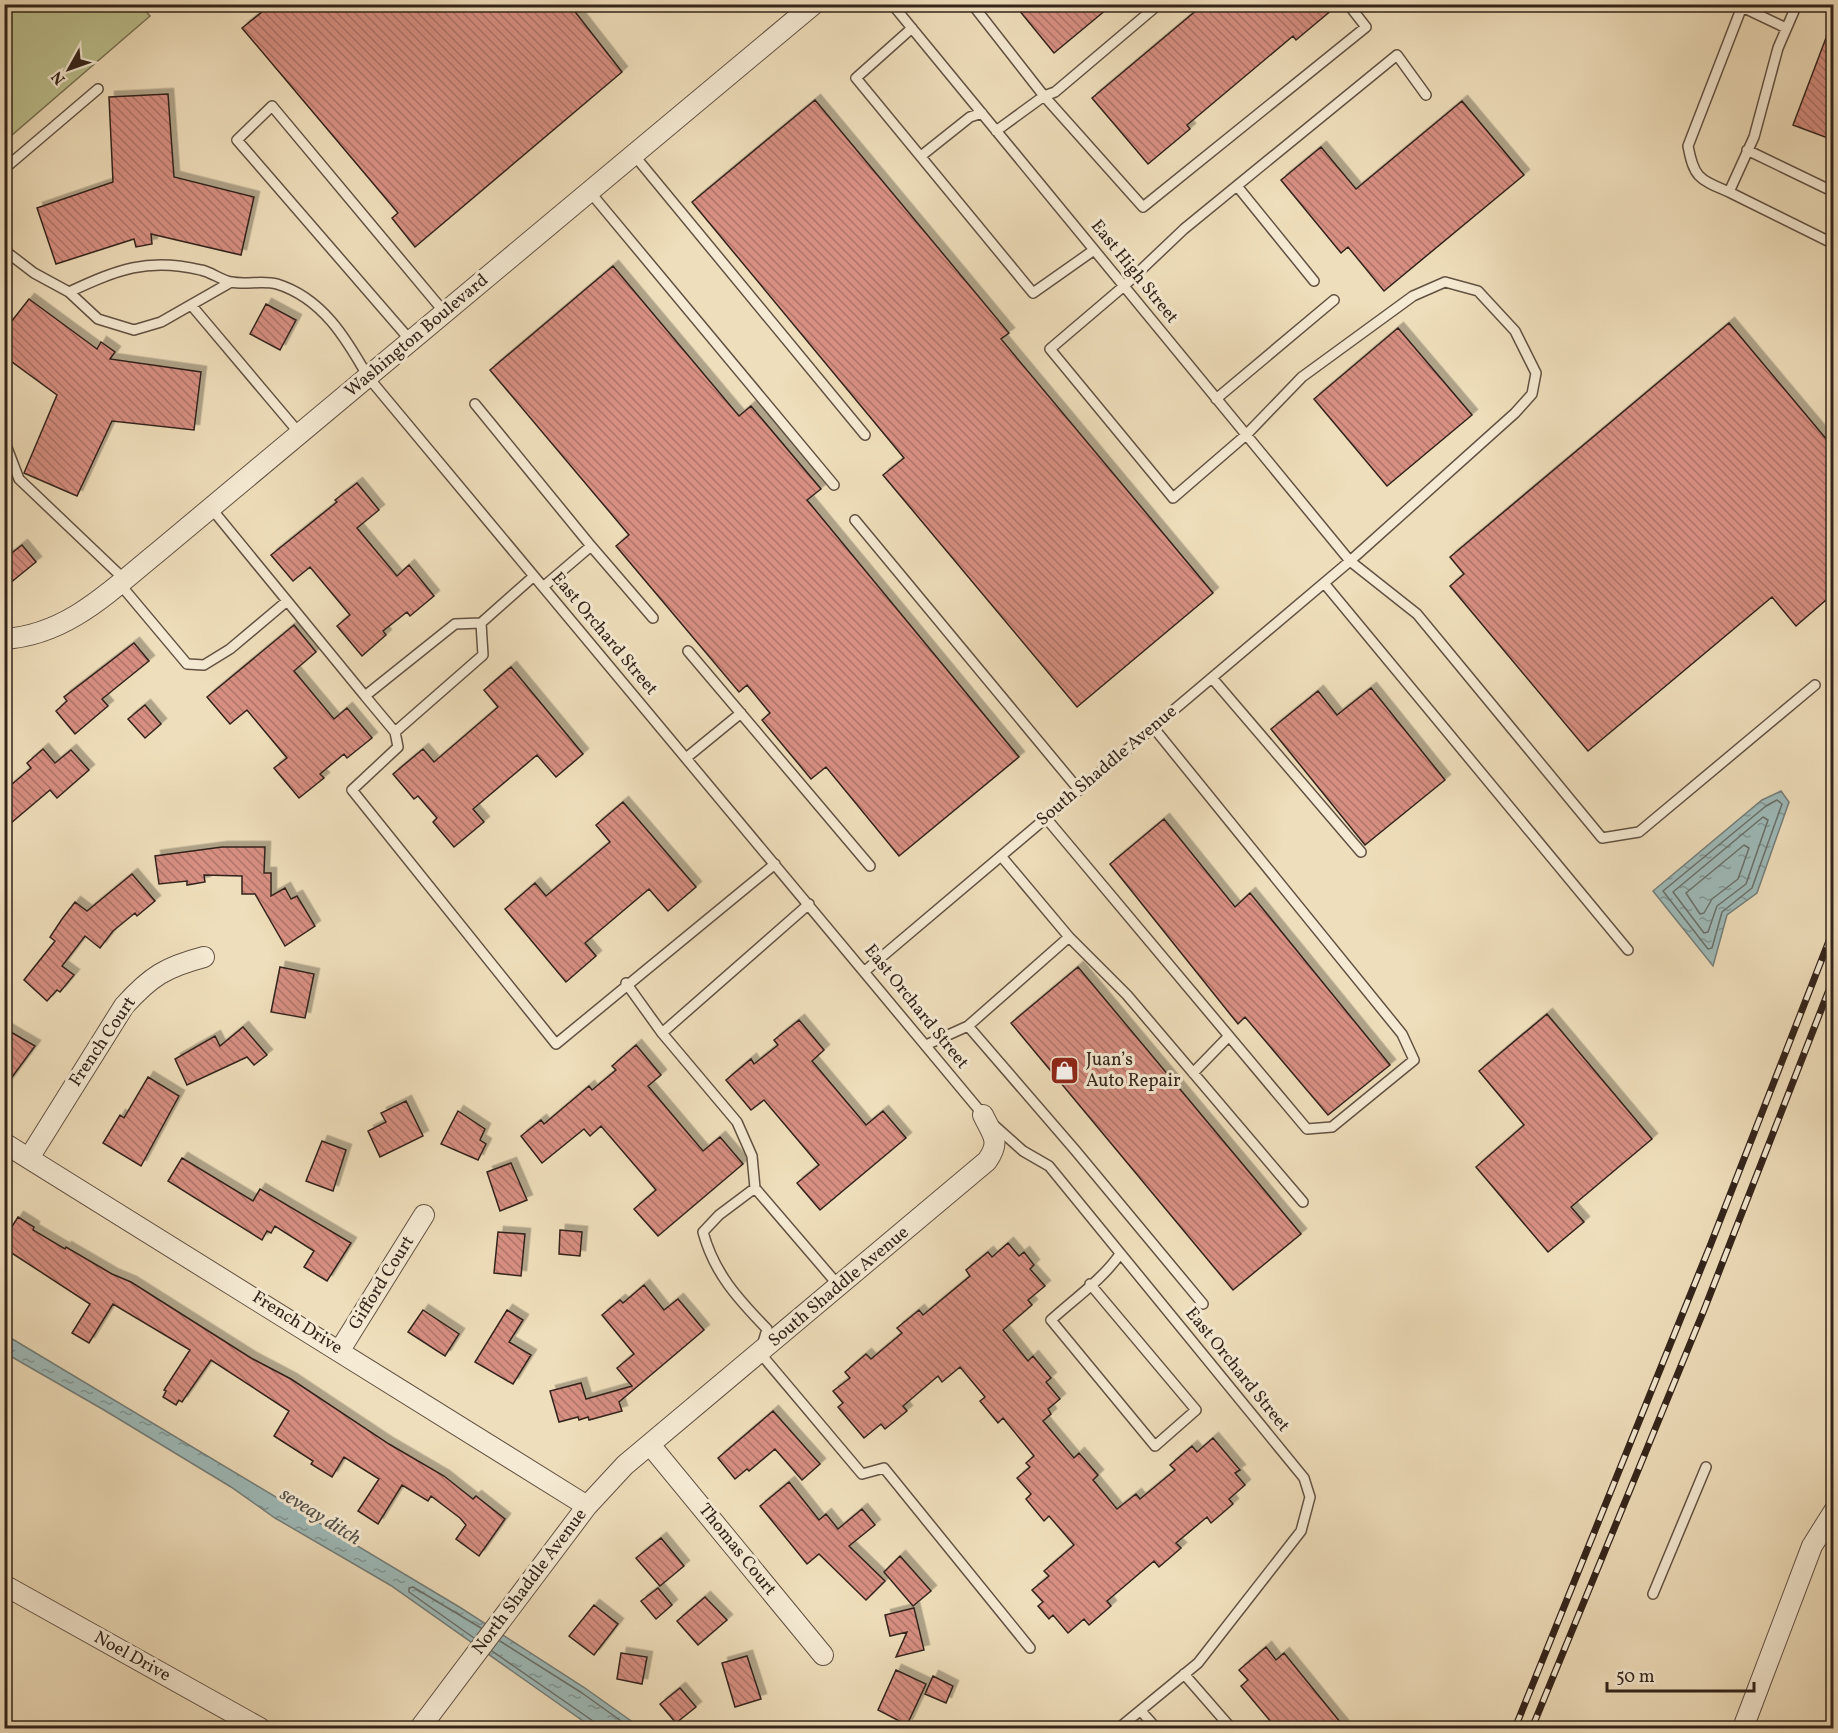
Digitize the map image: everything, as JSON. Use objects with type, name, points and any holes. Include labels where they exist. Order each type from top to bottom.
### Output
[{"type":"street","name":"Washington Boulevard","points":[[4,639],[26,638],[59,627],[75,618],[211,508],[814,4]]},
{"type":"street","name":"French Court","points":[[29,1158],[124,1006],[139,989],[170,966],[204,957]]},
{"type":"street","name":"South Shaddle Avenue","points":[[651,1446],[987,1161],[995,1149],[996,1142],[983,1115]]},
{"type":"street","name":"French Drive","points":[[4,1143],[340,1350],[587,1506]]},
{"type":"street","name":"Gifford Court","points":[[340,1350],[424,1215]]},
{"type":"street","name":"North Shaddle Avenue","points":[[420,1728],[587,1506],[625,1466],[651,1446]]},
{"type":"street","name":"Thomas Court","points":[[651,1446],[824,1655]]},
{"type":"street","points":[[1743,1728],[1812,1546],[1833,1511]]},
{"type":"street","name":"Noel Drive","points":[[4,1585],[260,1728]]},
{"type":"lane","name":"East High Street","points":[[892,4],[1350,561],[1418,614],[1602,838],[1639,832],[1815,685]]},
{"type":"lane","points":[[972,4],[1044,96],[1143,207],[1366,27],[1348,4]]},
{"type":"lane","points":[[996,131],[1044,96],[1055,92],[1159,4]]},
{"type":"lane","points":[[1729,192],[1754,137],[1778,48],[1797,4]]},
{"type":"lane","points":[[1786,28],[1742,6],[1688,146],[1692,169],[1698,175],[1729,192],[1833,244]]},
{"type":"lane","points":[[912,28],[856,78],[1033,293],[1094,250]]},
{"type":"lane","points":[[1124,286],[1184,230],[1236,186],[1397,55],[1426,95]]},
{"type":"lane","points":[[4,169],[98,89]]},
{"type":"lane","points":[[411,341],[237,140],[272,106],[445,313]]},
{"type":"lane","points":[[921,156],[970,117],[982,113]]},
{"type":"lane","points":[[1747,150],[1833,192]]},
{"type":"lane","points":[[634,154],[865,435]]},
{"type":"lane","points":[[1236,186],[1314,280]]},
{"type":"lane","points":[[590,192],[834,485]]},
{"type":"lane","points":[[4,250],[34,273],[69,292],[98,319],[134,330],[161,322],[231,282]]},
{"type":"lane","points":[[69,292],[132,267],[166,262],[204,270],[231,282]]},
{"type":"lane","name":"East Orchard Street","points":[[231,282],[275,283],[306,297],[333,321],[368,377],[983,1115],[1023,1151],[1049,1166],[1305,1479],[1310,1497],[1300,1531],[1198,1663],[1119,1728]]},
{"type":"lane","name":"South Shaddle Avenue","points":[[865,971],[1350,561],[1515,413],[1532,394],[1536,373],[1515,331],[1478,291],[1445,282],[1413,296],[1369,325],[1302,377],[1246,435],[1173,498],[1050,349],[1124,286]]},
{"type":"lane","points":[[1216,399],[1334,300]]},
{"type":"lane","points":[[192,306],[300,434]]},
{"type":"lane","points":[[475,404],[653,618]]},
{"type":"lane","points":[[4,440],[19,479],[122,581],[187,664],[204,665],[230,649],[287,601]]},
{"type":"lane","points":[[211,508],[395,732],[398,747],[352,790],[556,1044],[626,983],[775,864]]},
{"type":"lane","points":[[855,520],[1079,790]]},
{"type":"lane","points":[[543,587],[591,546]]},
{"type":"lane","points":[[365,696],[455,624],[481,622],[534,576]]},
{"type":"lane","points":[[1324,583],[1628,950]]},
{"type":"lane","points":[[395,732],[483,655],[481,622]]},
{"type":"lane","points":[[688,651],[870,866]]},
{"type":"lane","points":[[1212,678],[1361,852]]},
{"type":"lane","points":[[686,758],[741,713]]},
{"type":"lane","points":[[1046,818],[1307,1130],[1332,1127],[1414,1060],[1402,1034],[1153,727]]},
{"type":"lane","points":[[1001,856],[1069,937],[1127,995],[1303,1202]]},
{"type":"lane","points":[[662,1033],[808,904]]},
{"type":"lane","points":[[926,1045],[968,1026],[1069,937]]},
{"type":"lane","points":[[626,983],[662,1033],[736,1122],[752,1156],[755,1188],[839,1286]]},
{"type":"lane","points":[[968,1026],[1203,1304]]},
{"type":"lane","points":[[1194,1073],[1229,1036]]},
{"type":"lane","points":[[755,1188],[719,1215],[703,1232],[710,1257],[726,1285],[767,1329],[760,1353],[862,1474],[884,1468],[1030,1648]]},
{"type":"lane","points":[[1090,1284],[1196,1410],[1155,1446],[1051,1320],[1090,1284],[1112,1266],[1120,1254]]},
{"type":"lane","points":[[1653,1594],[1706,1467]]},
{"type":"lane","points":[[1184,1674],[1231,1728]]},
{"type":"lane","points":[[1141,1711],[1156,1728]]},
{"type":"green space","points":[[5,4],[140,5],[150,16],[5,141]]},
{"type":"water","points":[[1781,791],[1789,802],[1757,893],[1727,915],[1713,966],[1653,891],[1762,800]]},
{"type":"water","points":[[4,1334],[461,1608],[585,1688],[641,1728],[593,1728],[390,1585],[275,1518],[231,1487],[104,1410],[5,1353]]},
{"type":"building","points":[[272,4],[569,4],[622,72],[415,247],[392,218],[398,213],[242,28]]},
{"type":"building","points":[[1014,4],[1113,4],[1054,53]]},
{"type":"building","points":[[1204,4],[1339,4],[1296,40],[1293,36],[1187,125],[1190,129],[1148,164],[1092,98]]},
{"type":"building","points":[[1833,23],[1833,140],[1793,125]]},
{"type":"building","points":[[168,94],[174,177],[254,197],[241,255],[151,234],[152,244],[136,247],[134,239],[56,264],[37,208],[113,182],[109,97]]},
{"type":"building","points":[[815,100],[1009,333],[1001,339],[1213,593],[1077,707],[883,475],[904,458],[692,202]]},
{"type":"building","points":[[1462,101],[1524,175],[1384,291],[1348,247],[1341,253],[1281,180],[1321,147],[1356,189]]},
{"type":"building","points":[[613,266],[739,416],[751,406],[821,489],[807,500],[1019,757],[899,856],[826,767],[811,779],[762,720],[770,713],[747,685],[739,692],[616,546],[629,535],[490,370]]},
{"type":"building","points":[[29,299],[97,349],[101,342],[115,352],[110,359],[201,372],[194,430],[112,421],[77,496],[24,473],[57,395],[4,356],[4,331]]},
{"type":"building","points":[[266,304],[296,320],[280,350],[250,334]]},
{"type":"building","points":[[1729,323],[1833,447],[1833,594],[1796,626],[1772,597],[1588,751],[1450,586],[1464,574],[1450,557]]},
{"type":"building","points":[[1398,328],[1472,415],[1387,486],[1314,399]]},
{"type":"building","points":[[357,483],[379,510],[357,528],[397,576],[409,565],[434,596],[410,616],[407,612],[383,631],[386,635],[362,656],[337,626],[350,615],[310,567],[293,581],[271,555]]},
{"type":"building","points":[[22,545],[36,562],[4,588],[4,559]]},
{"type":"building","points":[[294,625],[316,652],[294,671],[334,719],[347,708],[372,738],[347,758],[344,754],[320,774],[324,778],[299,798],[274,768],[287,758],[247,710],[230,724],[207,697]]},
{"type":"building","points":[[134,643],[149,661],[102,699],[108,706],[75,734],[56,711],[67,701],[64,697]]},
{"type":"building","points":[[511,667],[583,754],[556,777],[537,755],[473,809],[484,822],[454,847],[433,822],[437,818],[418,796],[414,799],[393,774],[423,749],[434,762],[498,707],[484,690]]},
{"type":"building","points":[[1371,688],[1445,780],[1365,845],[1271,729],[1318,691],[1337,715]]},
{"type":"building","points":[[145,705],[161,724],[145,738],[128,719]]},
{"type":"building","points":[[43,749],[55,763],[71,750],[89,770],[57,798],[50,790],[4,829],[4,791],[31,768],[27,763]]},
{"type":"building","points":[[623,802],[696,887],[668,911],[649,889],[585,943],[596,956],[566,982],[505,909],[535,883],[546,896],[610,842],[596,825]]},
{"type":"building","points":[[1164,819],[1235,907],[1250,893],[1390,1065],[1328,1115],[1245,1017],[1238,1024],[1110,864]]},
{"type":"building","points":[[222,847],[265,847],[264,873],[271,873],[271,896],[285,888],[291,899],[297,896],[315,926],[285,946],[255,894],[242,894],[242,876],[204,875],[205,882],[187,885],[187,881],[159,884],[155,856]]},
{"type":"building","points":[[132,874],[155,901],[137,916],[135,913],[113,931],[100,948],[85,936],[62,966],[74,975],[60,992],[57,990],[47,1001],[24,980],[55,941],[50,937],[62,919],[75,902],[87,911]]},
{"type":"building","points":[[280,967],[314,974],[305,1018],[271,1012]]},
{"type":"building","points":[[1078,967],[1301,1234],[1233,1290],[1011,1023]]},
{"type":"building","points":[[1547,1014],[1652,1139],[1571,1207],[1584,1222],[1548,1252],[1476,1167],[1524,1125],[1479,1071]]},
{"type":"building","points":[[799,1020],[824,1050],[812,1061],[866,1125],[883,1111],[906,1138],[820,1210],[797,1183],[819,1165],[764,1100],[751,1110],[726,1080],[751,1059],[754,1064],[778,1045],[774,1040]]},
{"type":"building","points":[[243,1027],[267,1055],[254,1065],[247,1057],[187,1085],[175,1059],[215,1036],[220,1046]]},
{"type":"building","points":[[4,1028],[35,1046],[4,1088]]},
{"type":"building","points":[[636,1045],[661,1075],[648,1086],[703,1151],[720,1137],[743,1164],[658,1236],[634,1209],[656,1190],[601,1126],[590,1136],[584,1129],[542,1163],[521,1136],[541,1120],[544,1124],[589,1086],[592,1090],[616,1070],[612,1066]]},
{"type":"building","points":[[148,1077],[179,1096],[141,1166],[103,1143],[120,1115],[124,1118]]},
{"type":"building","points":[[406,1101],[423,1136],[380,1157],[368,1131],[386,1122],[381,1113]]},
{"type":"building","points":[[458,1111],[485,1129],[480,1140],[486,1144],[478,1160],[441,1144]]},
{"type":"building","points":[[322,1141],[346,1150],[333,1191],[306,1181]]},
{"type":"building","points":[[182,1158],[253,1201],[260,1189],[351,1243],[327,1281],[304,1267],[314,1251],[275,1226],[271,1233],[267,1231],[262,1240],[168,1181]]},
{"type":"building","points":[[511,1163],[527,1200],[500,1211],[487,1172]]},
{"type":"building","points":[[18,1217],[34,1227],[33,1230],[65,1249],[66,1247],[112,1274],[131,1282],[251,1358],[291,1379],[389,1444],[444,1476],[473,1499],[476,1496],[505,1519],[479,1556],[456,1539],[466,1525],[460,1518],[431,1496],[428,1501],[402,1485],[378,1524],[358,1511],[379,1479],[344,1457],[332,1477],[311,1464],[313,1461],[274,1436],[289,1411],[211,1360],[182,1402],[179,1400],[176,1405],[163,1397],[166,1391],[164,1390],[190,1350],[113,1304],[89,1343],[72,1333],[90,1304],[4,1248],[4,1239]]},
{"type":"building","points":[[560,1230],[582,1232],[580,1256],[559,1254]]},
{"type":"building","points":[[498,1232],[525,1234],[521,1276],[494,1273]]},
{"type":"building","points":[[1008,1243],[1019,1256],[1024,1252],[1034,1265],[1030,1269],[1045,1286],[1028,1300],[1032,1305],[1003,1330],[1028,1361],[1033,1356],[1051,1378],[1046,1382],[1060,1399],[1048,1409],[1051,1414],[1043,1421],[1074,1458],[1079,1453],[1098,1475],[1093,1480],[1117,1509],[1136,1494],[1140,1499],[1175,1470],[1170,1465],[1192,1446],[1197,1452],[1213,1438],[1240,1470],[1235,1473],[1245,1485],[1229,1499],[1233,1504],[1211,1523],[1207,1517],[1176,1543],[1181,1548],[1159,1567],[1154,1561],[1107,1601],[1111,1606],[1089,1625],[1084,1619],[1068,1633],[1053,1615],[1049,1619],[1038,1606],[1043,1602],[1032,1590],[1049,1576],[1044,1571],[1074,1545],[1049,1516],[1044,1521],[1026,1499],[1031,1494],[1017,1478],[1030,1467],[1026,1463],[1034,1456],[1003,1418],[998,1423],[980,1401],[985,1397],[960,1367],[942,1382],[938,1376],[903,1406],[907,1411],[885,1429],[881,1424],[864,1438],[838,1407],[843,1403],[833,1391],[850,1378],[845,1372],[866,1354],[871,1359],[902,1333],[897,1328],[919,1310],[923,1315],[970,1276],[966,1270],[988,1252],[992,1257]]},
{"type":"building","points":[[644,1285],[664,1310],[678,1299],[704,1330],[619,1402],[622,1411],[589,1420],[588,1417],[579,1420],[578,1417],[559,1422],[550,1391],[581,1383],[586,1399],[632,1386],[617,1368],[634,1354],[602,1315],[620,1300],[623,1303]]},
{"type":"building","points":[[423,1310],[459,1334],[445,1356],[408,1332]]},
{"type":"building","points":[[507,1310],[523,1320],[509,1342],[531,1355],[513,1384],[475,1362]]},
{"type":"building","points":[[773,1411],[820,1464],[802,1480],[775,1449],[749,1471],[747,1469],[735,1479],[718,1458]]},
{"type":"building","points":[[789,1482],[819,1520],[826,1514],[838,1529],[862,1509],[875,1525],[849,1546],[885,1581],[866,1600],[819,1554],[807,1564],[760,1506]]},
{"type":"building","points":[[661,1538],[684,1566],[660,1586],[636,1558]]},
{"type":"building","points":[[900,1556],[931,1591],[913,1606],[884,1572]]},
{"type":"building","points":[[658,1588],[672,1605],[656,1619],[641,1601]]},
{"type":"building","points":[[705,1597],[727,1620],[698,1645],[677,1621]]},
{"type":"building","points":[[594,1605],[618,1624],[594,1655],[569,1636]]},
{"type":"building","points":[[914,1608],[924,1650],[896,1657],[907,1632],[890,1636],[885,1615]]},
{"type":"building","points":[[1266,1647],[1276,1660],[1284,1653],[1345,1728],[1276,1728],[1241,1686],[1248,1680],[1239,1670]]},
{"type":"building","points":[[621,1653],[647,1657],[642,1684],[617,1679]]},
{"type":"building","points":[[747,1656],[761,1699],[735,1707],[722,1663]]},
{"type":"building","points":[[896,1670],[926,1684],[907,1725],[878,1710]]},
{"type":"building","points":[[933,1676],[953,1686],[946,1703],[925,1694]]},
{"type":"building","points":[[680,1688],[696,1707],[676,1723],[660,1704]]},
{"type":"railway","points":[[1515,1728],[1710,1246],[1834,928]]},
{"type":"railway","points":[[1532,1728],[1704,1310],[1834,977]]},
{"type":"place","name":"Juan’s Auto Repair","points":[[1065,1070]]},
{"type":"water label","name":"seveay ditch","points":[[320,1517]]}]
